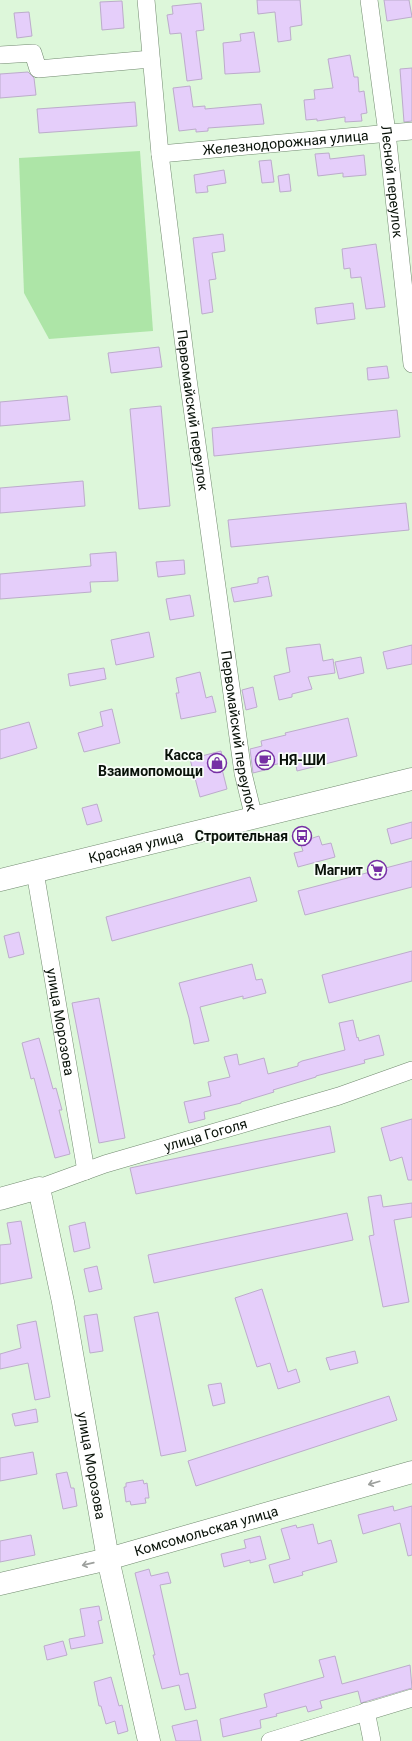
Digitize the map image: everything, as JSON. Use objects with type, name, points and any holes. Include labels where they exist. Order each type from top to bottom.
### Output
[{"type":"street","name":"Первомайский переулок","points":[[146,0],[160,154],[188,379],[242,766],[254,818]]},
{"type":"street","name":"Лесной переулок","points":[[369,0],[386,133],[412,364]]},
{"type":"street","points":[[0,55],[33,53],[38,69],[151,58]]},
{"type":"street","name":"Железнодорожная улица","points":[[160,154],[412,131]]},
{"type":"street","name":"Красная улица","points":[[0,880],[412,780]]},
{"type":"street","name":"улица Морозова","points":[[35,872],[86,1171]]},
{"type":"street","name":"улица Гоголя","points":[[0,1199],[39,1188],[105,1164],[339,1096],[412,1070]]},
{"type":"street","name":"улица Морозова","points":[[39,1188],[62,1302],[108,1559],[149,1741]]},
{"type":"street","name":"Комсомольская улица","points":[[0,1584],[108,1559],[412,1472]]},
{"type":"street","points":[[270,1741],[412,1698]]},
{"type":"street","points":[[366,1711],[372,1741]]},
{"type":"green space","points":[[140,151],[153,331],[49,339],[24,293],[19,158]]},
{"type":"building","points":[[257,0],[300,0],[302,25],[290,27],[291,40],[278,42],[275,12],[258,14]]},
{"type":"building","points":[[384,0],[409,0],[412,17],[387,21]]},
{"type":"building","points":[[122,1],[124,28],[102,30],[100,2]]},
{"type":"building","points":[[201,3],[204,30],[196,31],[202,79],[187,81],[181,33],[170,34],[167,15],[173,14],[172,6]]},
{"type":"building","points":[[29,12],[32,36],[17,38],[14,13]]},
{"type":"building","points":[[254,32],[260,72],[225,74],[223,43],[241,41],[240,34]]},
{"type":"building","points":[[350,55],[354,77],[358,77],[359,92],[364,91],[367,113],[361,114],[362,121],[345,122],[345,117],[317,121],[317,119],[306,120],[304,100],[315,99],[314,90],[333,88],[328,59]]},
{"type":"building","points":[[412,68],[412,121],[404,122],[400,69]]},
{"type":"building","points":[[28,72],[34,78],[36,95],[0,98],[0,74]]},
{"type":"building","points":[[190,86],[193,107],[205,106],[205,109],[261,104],[264,124],[208,128],[208,131],[196,132],[196,129],[179,131],[173,88]]},
{"type":"building","points":[[135,102],[137,126],[39,133],[37,109]]},
{"type":"building","points":[[329,153],[330,159],[364,155],[366,175],[343,177],[343,173],[318,176],[315,154]]},
{"type":"building","points":[[271,160],[274,182],[262,183],[259,161]]},
{"type":"building","points":[[224,170],[226,183],[207,186],[208,192],[196,193],[194,175]]},
{"type":"building","points":[[289,174],[291,191],[280,192],[278,176]]},
{"type":"building","points":[[223,234],[225,251],[212,253],[216,279],[209,280],[213,312],[202,314],[193,238]]},
{"type":"building","points":[[376,244],[385,307],[366,309],[361,277],[351,278],[350,268],[344,269],[342,249]]},
{"type":"building","points":[[353,303],[355,319],[317,324],[315,308]]},
{"type":"building","points":[[159,347],[162,367],[111,373],[108,353]]},
{"type":"building","points":[[387,366],[389,378],[368,380],[367,368]]},
{"type":"building","points":[[67,396],[70,420],[0,426],[0,402]]},
{"type":"building","points":[[161,406],[170,506],[139,509],[130,409]]},
{"type":"building","points":[[397,410],[400,437],[214,456],[212,428]]},
{"type":"building","points":[[83,481],[85,506],[0,513],[0,488]]},
{"type":"building","points":[[406,503],[409,530],[231,547],[228,520]]},
{"type":"building","points":[[116,552],[118,581],[90,582],[91,592],[0,599],[0,574],[91,566],[90,554]]},
{"type":"building","points":[[184,560],[185,574],[158,577],[156,562]]},
{"type":"building","points":[[268,576],[272,596],[234,602],[231,588],[258,583],[258,578]]},
{"type":"building","points":[[190,595],[194,616],[170,620],[166,599]]},
{"type":"building","points":[[149,632],[154,657],[116,665],[111,640]]},
{"type":"building","points":[[320,644],[323,661],[333,659],[335,673],[308,677],[312,689],[292,694],[292,697],[279,700],[274,676],[290,672],[286,648]]},
{"type":"building","points":[[412,645],[412,664],[387,669],[383,652]]},
{"type":"building","points":[[361,657],[364,673],[339,679],[335,662]]},
{"type":"building","points":[[104,668],[106,679],[70,686],[68,674]]},
{"type":"building","points":[[200,672],[206,698],[212,696],[216,712],[181,719],[176,693],[179,693],[176,678]]},
{"type":"building","points":[[253,687],[257,707],[246,710],[242,690]]},
{"type":"building","points":[[112,709],[120,743],[84,752],[78,733],[103,726],[100,712]]},
{"type":"building","points":[[348,718],[357,756],[297,771],[295,760],[264,767],[265,770],[253,773],[250,749],[262,746],[261,741],[286,735],[285,733]]},
{"type":"building","points":[[29,722],[37,748],[0,759],[0,730]]},
{"type":"building","points":[[221,751],[224,764],[221,765],[227,789],[200,797],[190,759]]},
{"type":"building","points":[[97,804],[102,821],[87,825],[82,808]]},
{"type":"building","points":[[412,822],[412,838],[391,844],[387,829]]},
{"type":"building","points":[[319,836],[322,845],[331,843],[335,857],[298,867],[294,853],[303,851],[300,842]]},
{"type":"building","points":[[412,861],[412,887],[305,915],[298,891]]},
{"type":"building","points":[[250,877],[257,901],[112,941],[106,917]]},
{"type":"building","points":[[19,932],[24,954],[9,958],[4,936]]},
{"type":"building","points":[[412,951],[412,981],[329,1003],[322,975]]},
{"type":"building","points":[[252,964],[256,980],[262,979],[266,993],[243,999],[243,996],[200,1007],[209,1041],[194,1044],[189,1018],[179,983]]},
{"type":"building","points":[[99,998],[125,1138],[99,1143],[72,1003]]},
{"type":"building","points":[[353,1020],[359,1041],[379,1035],[384,1055],[364,1060],[365,1063],[316,1076],[273,1090],[274,1092],[241,1103],[204,1112],[205,1119],[189,1123],[184,1102],[211,1096],[208,1082],[230,1077],[224,1057],[237,1054],[239,1065],[264,1058],[268,1074],[298,1066],[298,1063],[302,1061],[345,1050],[339,1023]]},
{"type":"building","points":[[39,1038],[53,1089],[56,1088],[62,1110],[59,1110],[70,1154],[55,1158],[34,1078],[31,1079],[22,1043]]},
{"type":"building","points":[[412,1119],[412,1180],[408,1180],[402,1157],[390,1161],[381,1128]]},
{"type":"building","points":[[330,1126],[335,1152],[136,1194],[130,1168]]},
{"type":"building","points":[[381,1195],[383,1207],[412,1203],[412,1217],[394,1220],[409,1302],[383,1307],[369,1236],[374,1235],[368,1197]]},
{"type":"building","points":[[347,1213],[353,1240],[154,1283],[148,1255]]},
{"type":"building","points":[[21,1221],[32,1278],[0,1284],[0,1245],[11,1244],[7,1223]]},
{"type":"building","points":[[85,1222],[90,1248],[74,1252],[69,1226]]},
{"type":"building","points":[[97,1266],[102,1289],[89,1292],[84,1269]]},
{"type":"building","points":[[262,1289],[288,1372],[296,1369],[300,1382],[278,1389],[270,1363],[257,1367],[235,1298]]},
{"type":"building","points":[[158,1312],[186,1451],[161,1456],[134,1317]]},
{"type":"building","points":[[97,1314],[103,1351],[90,1353],[84,1316]]},
{"type":"building","points":[[36,1321],[50,1397],[35,1400],[28,1363],[0,1369],[0,1354],[21,1348],[17,1325]]},
{"type":"building","points":[[355,1351],[358,1363],[330,1370],[326,1358]]},
{"type":"building","points":[[221,1383],[225,1403],[213,1406],[208,1385]]},
{"type":"building","points":[[389,1396],[397,1420],[196,1486],[188,1461]]},
{"type":"building","points":[[36,1409],[38,1422],[15,1426],[12,1414]]},
{"type":"building","points":[[33,1452],[37,1474],[0,1481],[0,1458]]},
{"type":"building","points":[[67,1472],[71,1488],[74,1488],[77,1506],[63,1509],[56,1474]]},
{"type":"building","points":[[143,1480],[144,1484],[147,1483],[149,1498],[145,1498],[146,1503],[131,1505],[130,1501],[126,1502],[124,1487],[126,1487],[126,1483]]},
{"type":"building","points":[[393,1506],[394,1511],[412,1506],[412,1555],[408,1556],[400,1523],[363,1534],[358,1515]]},
{"type":"building","points":[[313,1524],[318,1544],[331,1540],[337,1562],[302,1572],[303,1575],[274,1583],[269,1565],[290,1559],[281,1529],[296,1525],[297,1528]]},
{"type":"building","points":[[31,1535],[35,1555],[0,1562],[0,1541]]},
{"type":"building","points":[[260,1536],[266,1559],[250,1563],[250,1560],[224,1567],[221,1554],[246,1548],[244,1540]]},
{"type":"building","points":[[149,1569],[151,1576],[168,1572],[171,1583],[160,1585],[180,1675],[188,1673],[196,1708],[185,1710],[179,1685],[162,1689],[135,1573]]},
{"type":"building","points":[[99,1606],[102,1620],[98,1621],[103,1643],[71,1649],[69,1639],[85,1636],[80,1609]]},
{"type":"building","points":[[63,1641],[67,1655],[47,1660],[44,1646]]},
{"type":"building","points":[[335,1656],[342,1684],[410,1665],[412,1688],[361,1703],[358,1691],[320,1701],[322,1708],[308,1712],[306,1706],[276,1714],[277,1716],[260,1720],[261,1728],[223,1737],[220,1719],[267,1707],[264,1694],[324,1677],[319,1660]]},
{"type":"building","points":[[111,1677],[119,1706],[122,1705],[128,1731],[118,1734],[115,1721],[106,1724],[101,1706],[99,1706],[94,1682]]},
{"type":"building","points":[[197,1720],[201,1741],[176,1741],[172,1726]]},
{"type":"place","name":"НЯ-ШИ","points":[[265,760]]},
{"type":"place","name":"Касса Взаимопомощи","points":[[217,763]]},
{"type":"place","name":"Строительная","points":[[302,836]]},
{"type":"place","name":"Магнит","points":[[377,870]]}]
